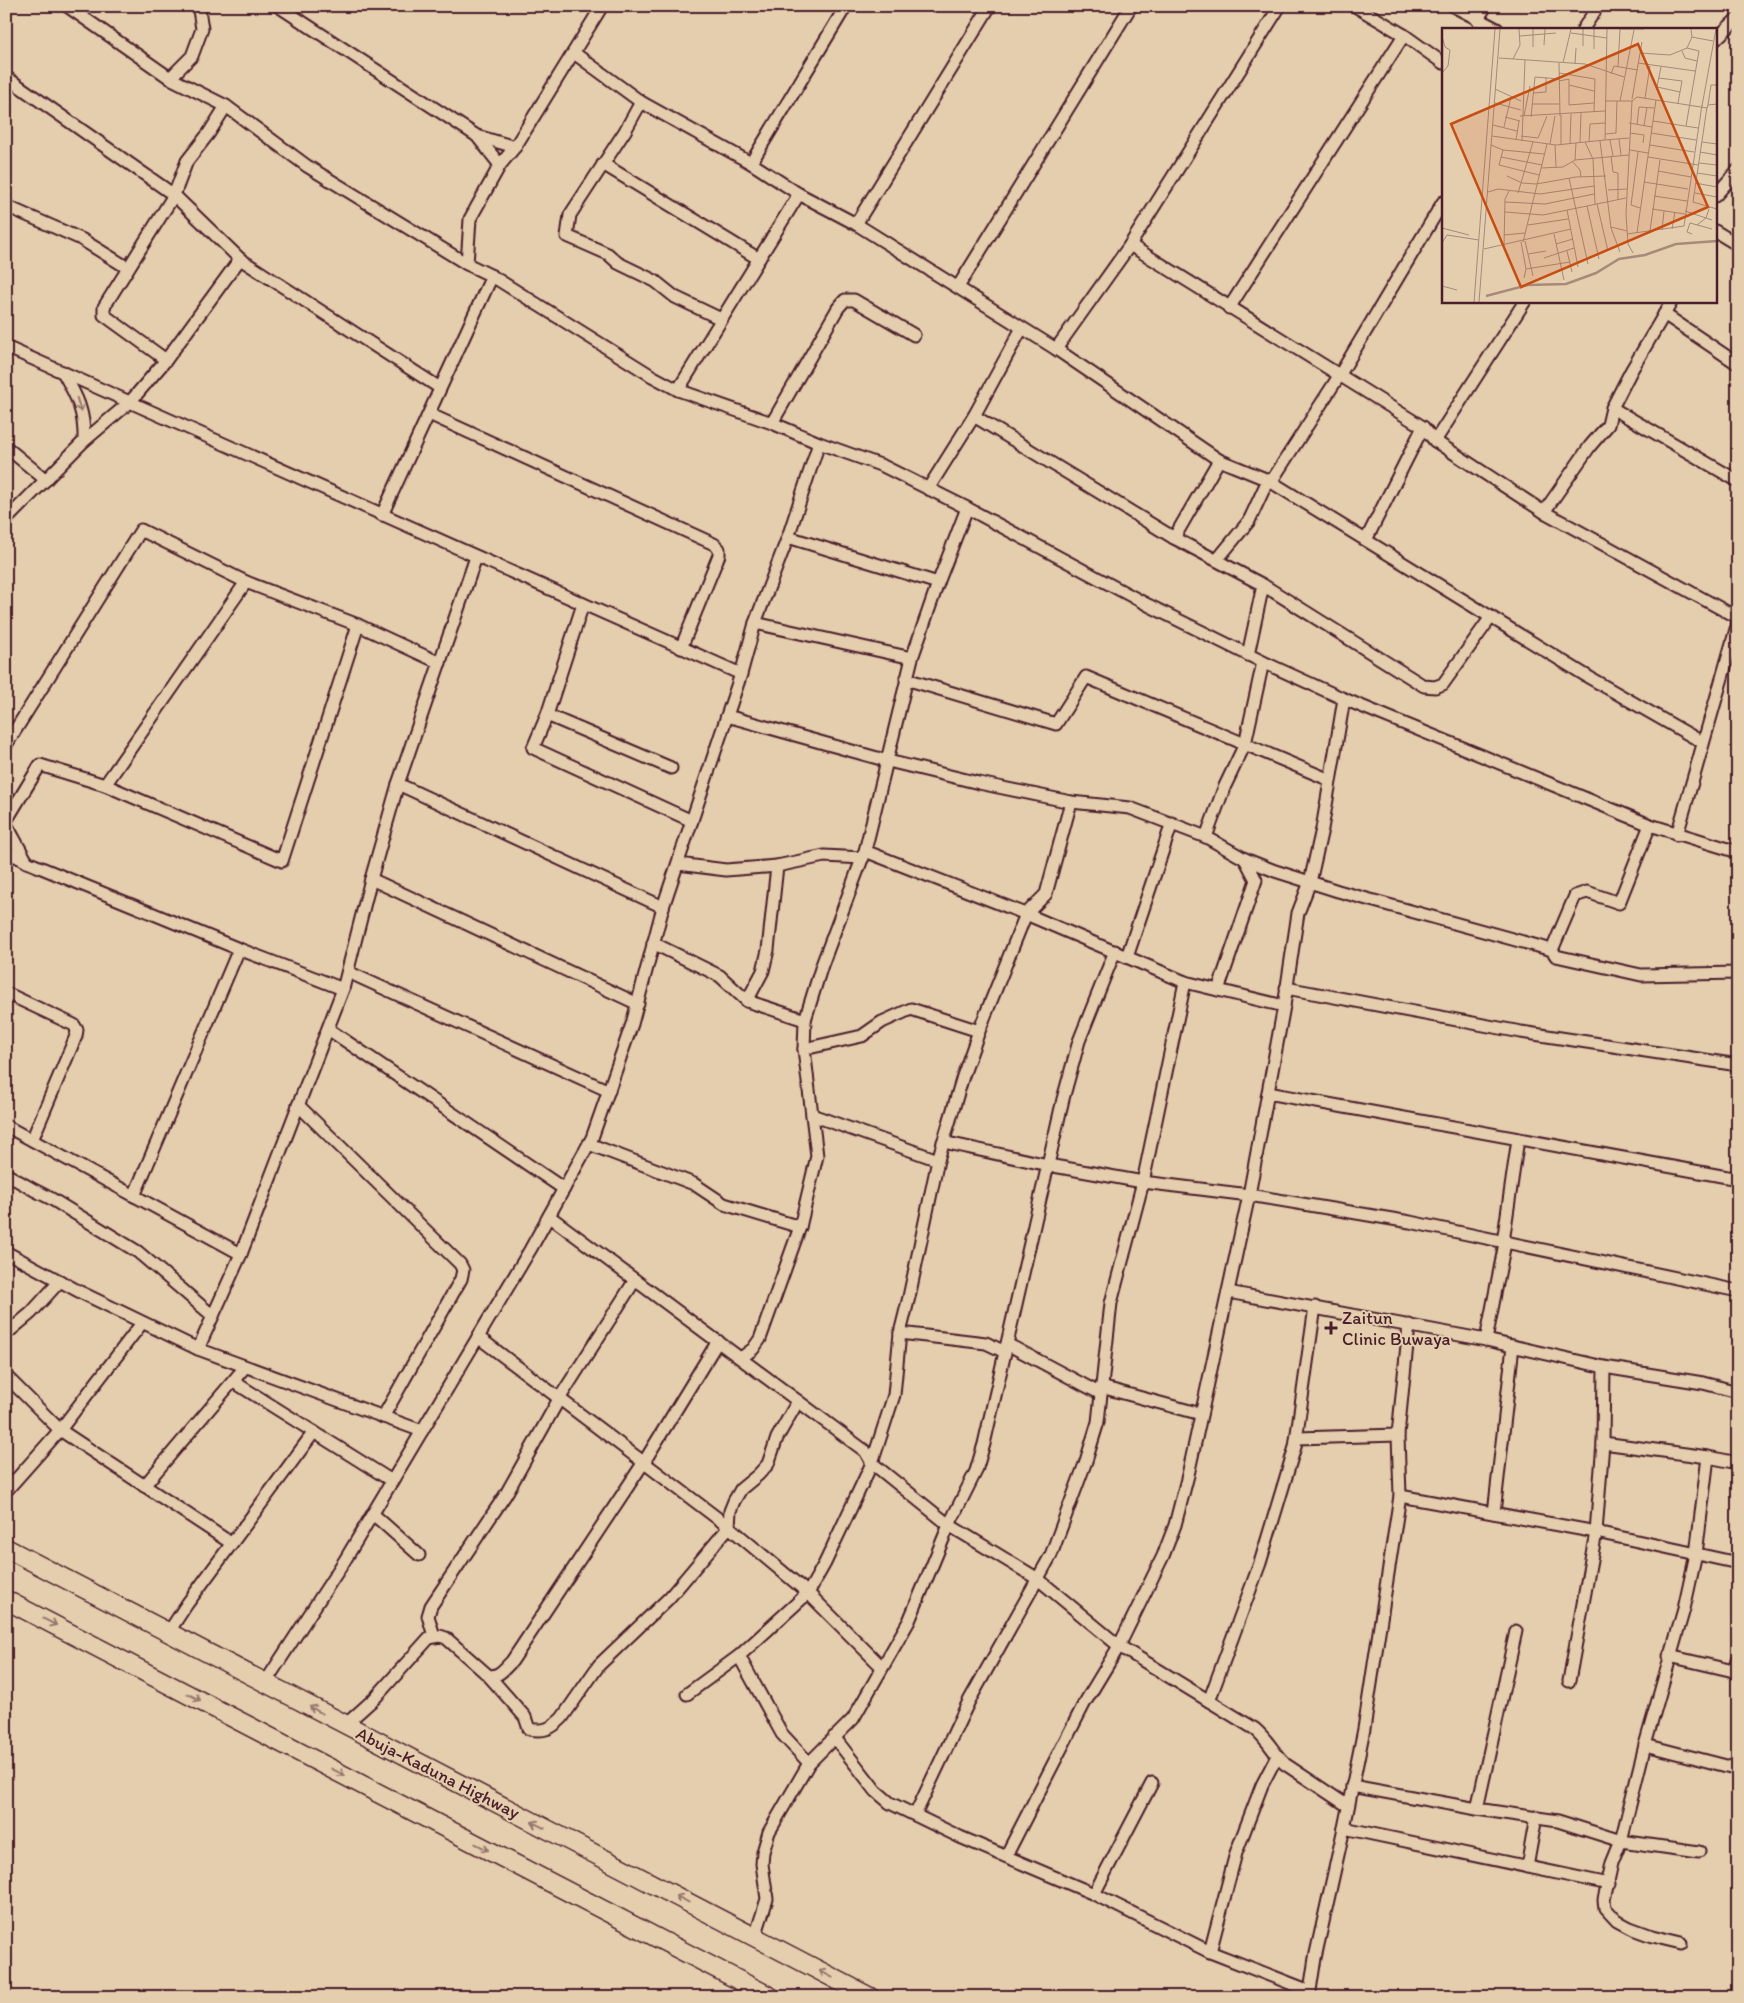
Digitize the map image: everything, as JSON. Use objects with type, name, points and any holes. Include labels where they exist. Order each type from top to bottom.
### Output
[{"type":"highway","name":"Abuja-Kaduna Highway","points":[[6,1548],[870,1997]]},
{"type":"highway","points":[[6,1600],[771,1997]]},
{"type":"street","points":[[67,6],[85,11],[170,78],[226,106],[307,166],[678,390],[772,423],[818,443],[882,466],[967,508],[1148,605],[1248,655],[1344,698],[1650,825],[1677,835],[1738,852]]},
{"type":"street","points":[[170,78],[192,56],[202,29],[199,10],[203,6]]},
{"type":"street","points":[[278,6],[477,136],[515,147]]},
{"type":"street","points":[[467,264],[470,219],[500,165],[515,147],[602,6]]},
{"type":"street","points":[[751,163],[846,6]]},
{"type":"street","points":[[856,224],[990,6]]},
{"type":"street","points":[[958,287],[1131,6]]},
{"type":"street","points":[[1056,349],[1130,245],[1280,6]]},
{"type":"street","points":[[1355,6],[1404,35],[1442,61]]},
{"type":"street","points":[[1454,6],[1477,20],[1496,28]]},
{"type":"street","points":[[1477,20],[1486,6]]},
{"type":"street","points":[[1584,28],[1598,6]]},
{"type":"street","points":[[1716,39],[1738,18]]},
{"type":"street","points":[[1229,308],[1404,35]]},
{"type":"street","points":[[574,53],[641,102],[751,163],[799,194],[856,224],[958,287],[1056,349],[1219,460],[1270,481],[1590,678],[1702,742]]},
{"type":"street","points":[[6,77],[174,195],[240,259],[440,388]]},
{"type":"street","points":[[641,102],[625,131],[570,215],[567,236],[608,254],[618,264],[655,281],[675,297],[721,319]]},
{"type":"street","points":[[166,360],[104,315],[104,307],[174,195],[188,161],[226,106]]},
{"type":"street","points":[[477,136],[500,165]]},
{"type":"street","points":[[603,164],[759,259]]},
{"type":"street","points":[[1716,195],[1738,170]]},
{"type":"street","points":[[678,390],[799,194]]},
{"type":"street","points":[[1217,560],[1249,521],[1270,481],[1338,376],[1442,204]]},
{"type":"street","points":[[6,206],[81,239],[128,268]]},
{"type":"street","points":[[1716,232],[1738,245]]},
{"type":"street","points":[[1130,245],[1338,376],[1423,427],[1435,441],[1544,512],[1738,620],[1677,835]]},
{"type":"street","points":[[6,520],[84,441],[130,402],[166,360],[240,259]]},
{"type":"street","points":[[382,515],[492,276]]},
{"type":"street","points":[[772,423],[838,308],[845,300],[854,300],[914,335]]},
{"type":"street","points":[[1435,441],[1524,302]]},
{"type":"street","points":[[1544,512],[1590,446],[1608,425],[1612,408],[1631,370],[1671,302]]},
{"type":"street","points":[[1664,314],[1738,364]]},
{"type":"street","points":[[928,489],[974,416],[1022,328]]},
{"type":"street","points":[[6,347],[741,674]]},
{"type":"street","points":[[63,372],[78,400],[85,423],[84,441]]},
{"type":"street","points":[[1612,408],[1738,481]]},
{"type":"street","points":[[429,414],[714,544],[718,549],[718,555],[681,648]]},
{"type":"street","points":[[974,416],[1174,538],[1263,585],[1424,686],[1435,687],[1443,684],[1491,617]]},
{"type":"street","points":[[1366,540],[1423,427]]},
{"type":"street","points":[[265,1683],[346,1560],[549,1216],[589,1144],[638,1004],[663,907],[741,674],[755,623],[788,537],[818,443]]},
{"type":"street","points":[[6,447],[46,480]]},
{"type":"street","points":[[1174,538],[1219,460]]},
{"type":"street","points":[[741,1358],[760,1339],[800,1227],[817,1156],[804,1049],[805,1020],[822,966],[864,855],[912,658],[967,508]]},
{"type":"street","points":[[6,745],[141,530],[246,582],[358,625],[440,663]]},
{"type":"street","points":[[788,537],[938,583]]},
{"type":"street","points":[[198,1349],[241,1254],[343,989],[398,784],[476,557]]},
{"type":"street","points":[[105,785],[246,582]]},
{"type":"street","points":[[1248,655],[1263,585]]},
{"type":"street","points":[[583,604],[547,715],[533,748],[692,821]]},
{"type":"street","points":[[755,623],[912,658]]},
{"type":"street","points":[[27,862],[6,822],[40,765],[105,785],[282,861],[358,625]]},
{"type":"street","points":[[1206,837],[1224,788],[1245,744],[1263,662]]},
{"type":"street","points":[[906,679],[1056,724],[1086,677],[1330,780]]},
{"type":"street","points":[[1006,1856],[1084,1704],[1119,1646],[1163,1556],[1175,1525],[1248,1195],[1284,1006],[1298,912],[1310,882],[1322,829],[1344,698]]},
{"type":"street","points":[[547,715],[671,768]]},
{"type":"street","points":[[727,716],[888,762],[979,783],[1071,802],[1130,808],[1206,837],[1245,859],[1275,871],[1552,950],[1556,956],[1641,975],[1738,973]]},
{"type":"street","points":[[398,784],[663,907]]},
{"type":"street","points":[[687,1694],[739,1656],[808,1593],[825,1563],[872,1463],[894,1395],[900,1333],[943,1142],[979,1031],[1026,914],[1046,894],[1071,802]]},
{"type":"street","points":[[1127,956],[1172,823]]},
{"type":"street","points":[[1552,950],[1575,896],[1587,892],[1619,903],[1650,825]]},
{"type":"street","points":[[6,851],[27,862],[239,949],[343,989]]},
{"type":"street","points":[[678,864],[726,870],[776,866],[824,856],[864,855],[1026,914],[1185,982],[1284,1006]]},
{"type":"street","points":[[1245,859],[1256,880]]},
{"type":"street","points":[[747,1001],[763,971],[768,950],[776,866]]},
{"type":"street","points":[[1218,990],[1256,880],[1275,871]]},
{"type":"street","points":[[371,879],[638,1004]]},
{"type":"street","points":[[653,943],[720,976],[747,1001],[805,1020]]},
{"type":"street","points":[[134,1196],[239,949]]},
{"type":"street","points":[[755,1937],[767,1899],[762,1864],[763,1852],[769,1832],[809,1763],[853,1719],[909,1621],[949,1525],[976,1471],[984,1444],[1063,1098],[1080,1041],[1115,951]]},
{"type":"street","points":[[348,972],[608,1091]]},
{"type":"street","points":[[914,1815],[969,1702],[1051,1555],[1086,1461],[1098,1422],[1111,1303],[1143,1182],[1185,982]]},
{"type":"street","points":[[1286,988],[1521,1032],[1738,1065]]},
{"type":"street","points":[[6,993],[74,1025],[77,1030],[32,1140]]},
{"type":"street","points":[[804,1049],[862,1036],[882,1022],[911,1008],[979,1031]]},
{"type":"street","points":[[328,1029],[564,1189]]},
{"type":"street","points":[[1268,1093],[1738,1179]]},
{"type":"street","points":[[298,1106],[460,1264],[463,1270],[461,1279],[383,1417]]},
{"type":"street","points":[[812,1115],[938,1160]]},
{"type":"street","points":[[6,1126],[241,1254]]},
{"type":"street","points":[[1486,1340],[1504,1242],[1518,1139]]},
{"type":"street","points":[[943,1142],[1048,1165],[1143,1182],[1248,1195],[1410,1222],[1738,1291]]},
{"type":"street","points":[[589,1144],[694,1184],[724,1204],[800,1227]]},
{"type":"street","points":[[6,1174],[50,1198],[138,1252],[213,1316]]},
{"type":"street","points":[[549,1216],[865,1451],[872,1463],[949,1525],[1038,1580],[1119,1646],[1256,1729],[1284,1764],[1348,1806]]},
{"type":"street","points":[[6,1252],[142,1323],[198,1349],[422,1431]]},
{"type":"street","points":[[434,1636],[428,1616],[430,1606],[506,1494],[559,1399],[635,1280]]},
{"type":"street","points":[[6,1334],[31,1313],[60,1281]]},
{"type":"street","points":[[1228,1292],[1486,1340],[1604,1367],[1703,1383],[1738,1392]]},
{"type":"street","points":[[1209,1701],[1260,1563],[1297,1438],[1315,1307]]},
{"type":"street","points":[[6,1491],[60,1430],[142,1323]]},
{"type":"street","points":[[834,1738],[883,1799],[914,1815],[1094,1894],[1210,1952],[1309,1994],[1364,1729],[1400,1496],[1398,1435],[1409,1325]]},
{"type":"street","points":[[900,1333],[986,1343],[1006,1348],[1101,1390],[1201,1414]]},
{"type":"street","points":[[478,1337],[729,1527],[808,1593],[882,1667]]},
{"type":"street","points":[[489,1676],[500,1673],[512,1661],[644,1462],[718,1341]]},
{"type":"street","points":[[1494,1513],[1513,1346]]},
{"type":"street","points":[[144,1486],[234,1382],[244,1367]]},
{"type":"street","points":[[1569,1681],[1596,1532],[1602,1443],[1604,1367]]},
{"type":"street","points":[[6,1376],[60,1430],[232,1544]]},
{"type":"street","points":[[234,1382],[392,1481]]},
{"type":"street","points":[[345,1725],[375,1698],[429,1638],[434,1636],[446,1638],[489,1676],[525,1716],[529,1729],[547,1730],[554,1726],[562,1718],[599,1665],[669,1598],[729,1527],[730,1510],[734,1501],[741,1489],[768,1464],[777,1438],[798,1401]]},
{"type":"street","points":[[168,1633],[187,1604],[314,1432]]},
{"type":"street","points":[[1297,1438],[1398,1435]]},
{"type":"street","points":[[1602,1443],[1708,1457],[1738,1463]]},
{"type":"street","points":[[1681,1943],[1652,1936],[1617,1921],[1605,1908],[1604,1900],[1609,1884],[1612,1863],[1622,1841],[1645,1745],[1684,1609],[1696,1554],[1708,1457]]},
{"type":"street","points":[[1400,1496],[1596,1532],[1738,1563]]},
{"type":"street","points":[[373,1514],[419,1555]]},
{"type":"street","points":[[1477,1809],[1516,1632]]},
{"type":"street","points":[[739,1656],[782,1734],[809,1763]]},
{"type":"street","points":[[1669,1656],[1736,1672],[1738,1656]]},
{"type":"street","points":[[1645,1745],[1738,1769]]},
{"type":"street","points":[[1210,1952],[1236,1853],[1262,1785],[1276,1756]]},
{"type":"street","points":[[1094,1894],[1152,1783]]},
{"type":"street","points":[[1352,1786],[1477,1809],[1558,1821],[1622,1841],[1699,1852]]},
{"type":"street","points":[[1527,1867],[1536,1817]]},
{"type":"street","points":[[1344,1828],[1609,1884]]},
{"type":"place","name":"Zaitun Clinic Buwaya","points":[[1331,1328]]}]
